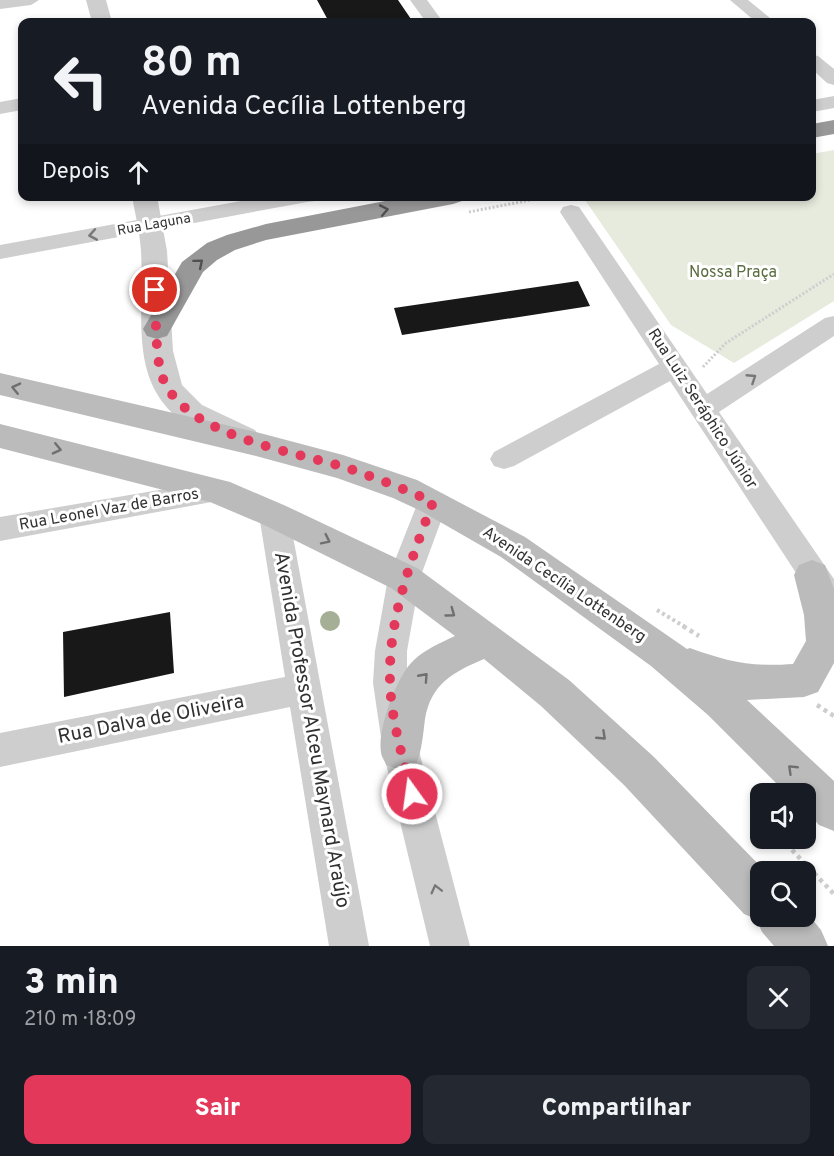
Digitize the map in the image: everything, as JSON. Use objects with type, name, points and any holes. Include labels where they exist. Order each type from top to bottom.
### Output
[{"type":"highway","points":[[816,130],[834,127]]},
{"type":"highway","points":[[157,329],[192,267],[222,247],[266,232],[427,201]]},
{"type":"main road","name":"Avenida Cecília Lottenberg","points":[[0,384],[256,444],[342,467],[405,489],[433,502],[513,547],[665,654],[722,702],[834,810]]},
{"type":"main road","points":[[0,436],[218,491],[274,514],[404,578],[555,693],[639,771],[750,888]]},
{"type":"main road","points":[[665,654],[722,679],[752,684],[819,676],[825,643],[823,615],[812,575]]},
{"type":"main road","points":[[401,751],[413,691],[425,675],[454,654],[488,640]]},
{"type":"main road","points":[[788,927],[805,946]]},
{"type":"street","points":[[0,4],[31,0]]},
{"type":"street","points":[[96,0],[101,18]]},
{"type":"street","points":[[418,0],[431,18]]},
{"type":"street","points":[[738,0],[761,18]]},
{"type":"street","points":[[816,63],[834,79]]},
{"type":"street","points":[[816,105],[834,102]]},
{"type":"street","points":[[0,108],[18,105]]},
{"type":"street","points":[[145,201],[150,225],[162,375],[174,398],[183,407],[207,422],[256,444]]},
{"type":"street","name":"Rua Laguna","points":[[0,252],[280,201]]},
{"type":"street","name":"Rua Luiz Seráphico Júnior","points":[[571,212],[685,371],[703,410],[834,606]]},
{"type":"street","points":[[703,410],[834,324]]},
{"type":"street","points":[[504,459],[685,371]]},
{"type":"street","name":"Rua Leonel Vaz de Barros","points":[[0,529],[218,491]]},
{"type":"street","points":[[433,502],[404,578],[391,651],[390,683],[401,751],[450,946]]},
{"type":"street","name":"Avenida Professor Alceu Maynard Araújo","points":[[274,514],[349,946]]},
{"type":"street","name":"Rua Dalva de Oliveira","points":[[0,750],[303,689]]},
{"type":"path","points":[[685,371],[834,274]]},
{"type":"path","points":[[653,608],[708,641]]},
{"type":"path","points":[[792,850],[834,894]]},
{"type":"green space","name":"Nossa Praça","points":[[834,150],[834,301],[734,363],[671,325],[586,201],[816,201],[816,153]]},
{"type":"building","points":[[317,0],[398,0],[410,18],[327,18]]},
{"type":"building","points":[[578,281],[590,306],[402,335],[394,308]]},
{"type":"building","points":[[170,612],[174,673],[64,697],[63,632]]},
{"type":"route","points":[[155,290],[162,375],[174,398],[183,407],[207,422],[256,444],[342,467],[405,489],[433,502],[404,578],[391,651],[392,708],[412,794]]}]
